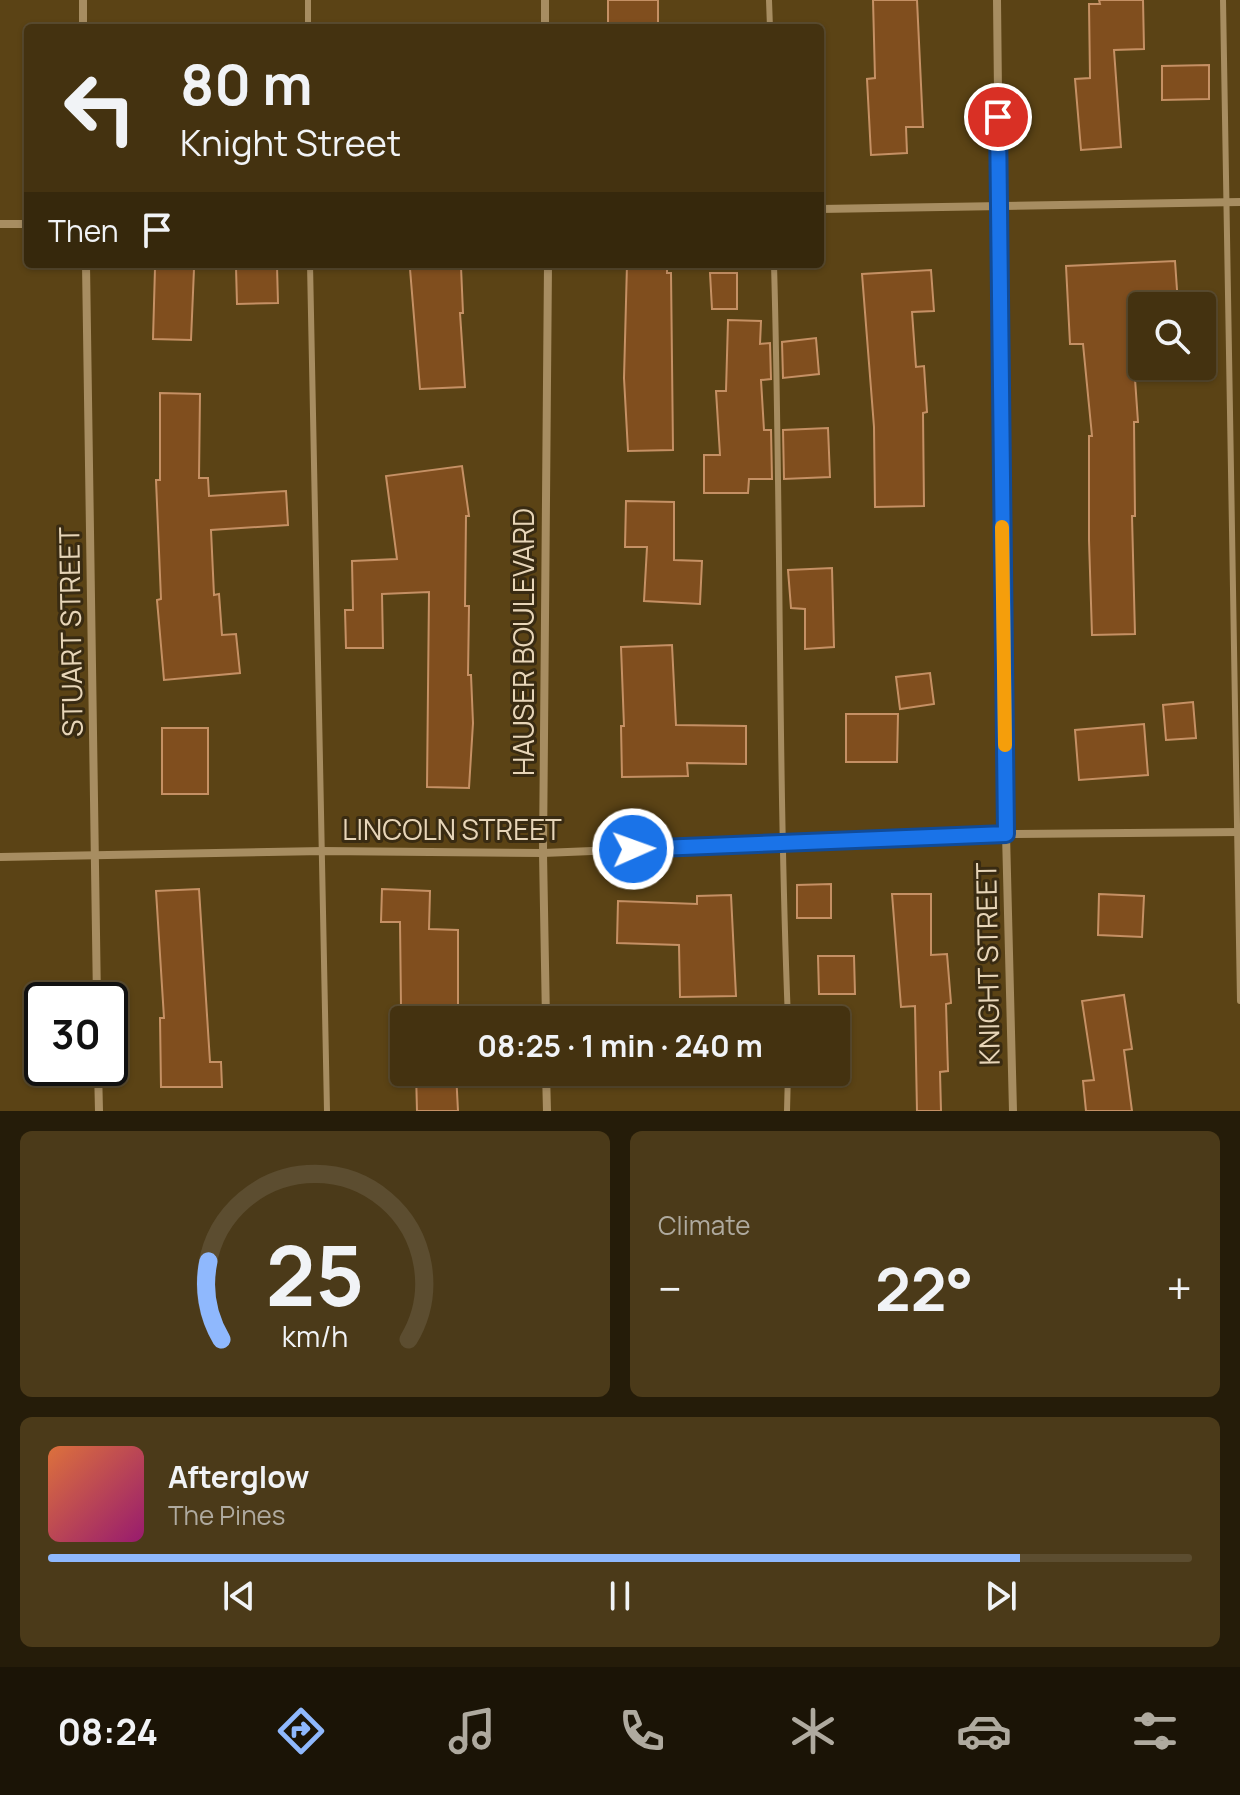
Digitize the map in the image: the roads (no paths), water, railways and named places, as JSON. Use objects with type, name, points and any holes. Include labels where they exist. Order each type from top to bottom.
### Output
[{"type":"street","points":[[83,0],[83,24]]},
{"type":"street","points":[[545,0],[545,24]]},
{"type":"street","name":"KNIGHT STREET","points":[[997,0],[1006,834],[1013,1111]]},
{"type":"street","points":[[824,209],[1240,202]]},
{"type":"street","points":[[0,224],[24,224]]},
{"type":"street","name":"STUART STREET","points":[[86,268],[97,982]]},
{"type":"street","name":"HAUSER BOULEVARD","points":[[546,1006],[543,853],[548,268]]},
{"type":"street","name":"LINCOLN STREET","points":[[0,857],[323,851],[543,853],[1006,834],[1238,832]]},
{"type":"street","points":[[98,1086],[99,1111]]},
{"type":"street","points":[[546,1086],[547,1111]]},
{"type":"lane","points":[[308,0],[308,24]]},
{"type":"lane","points":[[769,0],[770,24]]},
{"type":"lane","points":[[1223,0],[1240,1001]]},
{"type":"lane","points":[[310,268],[327,1111]]},
{"type":"lane","points":[[774,268],[788,1006]]},
{"type":"lane","points":[[787,1111],[788,1086]]}]
